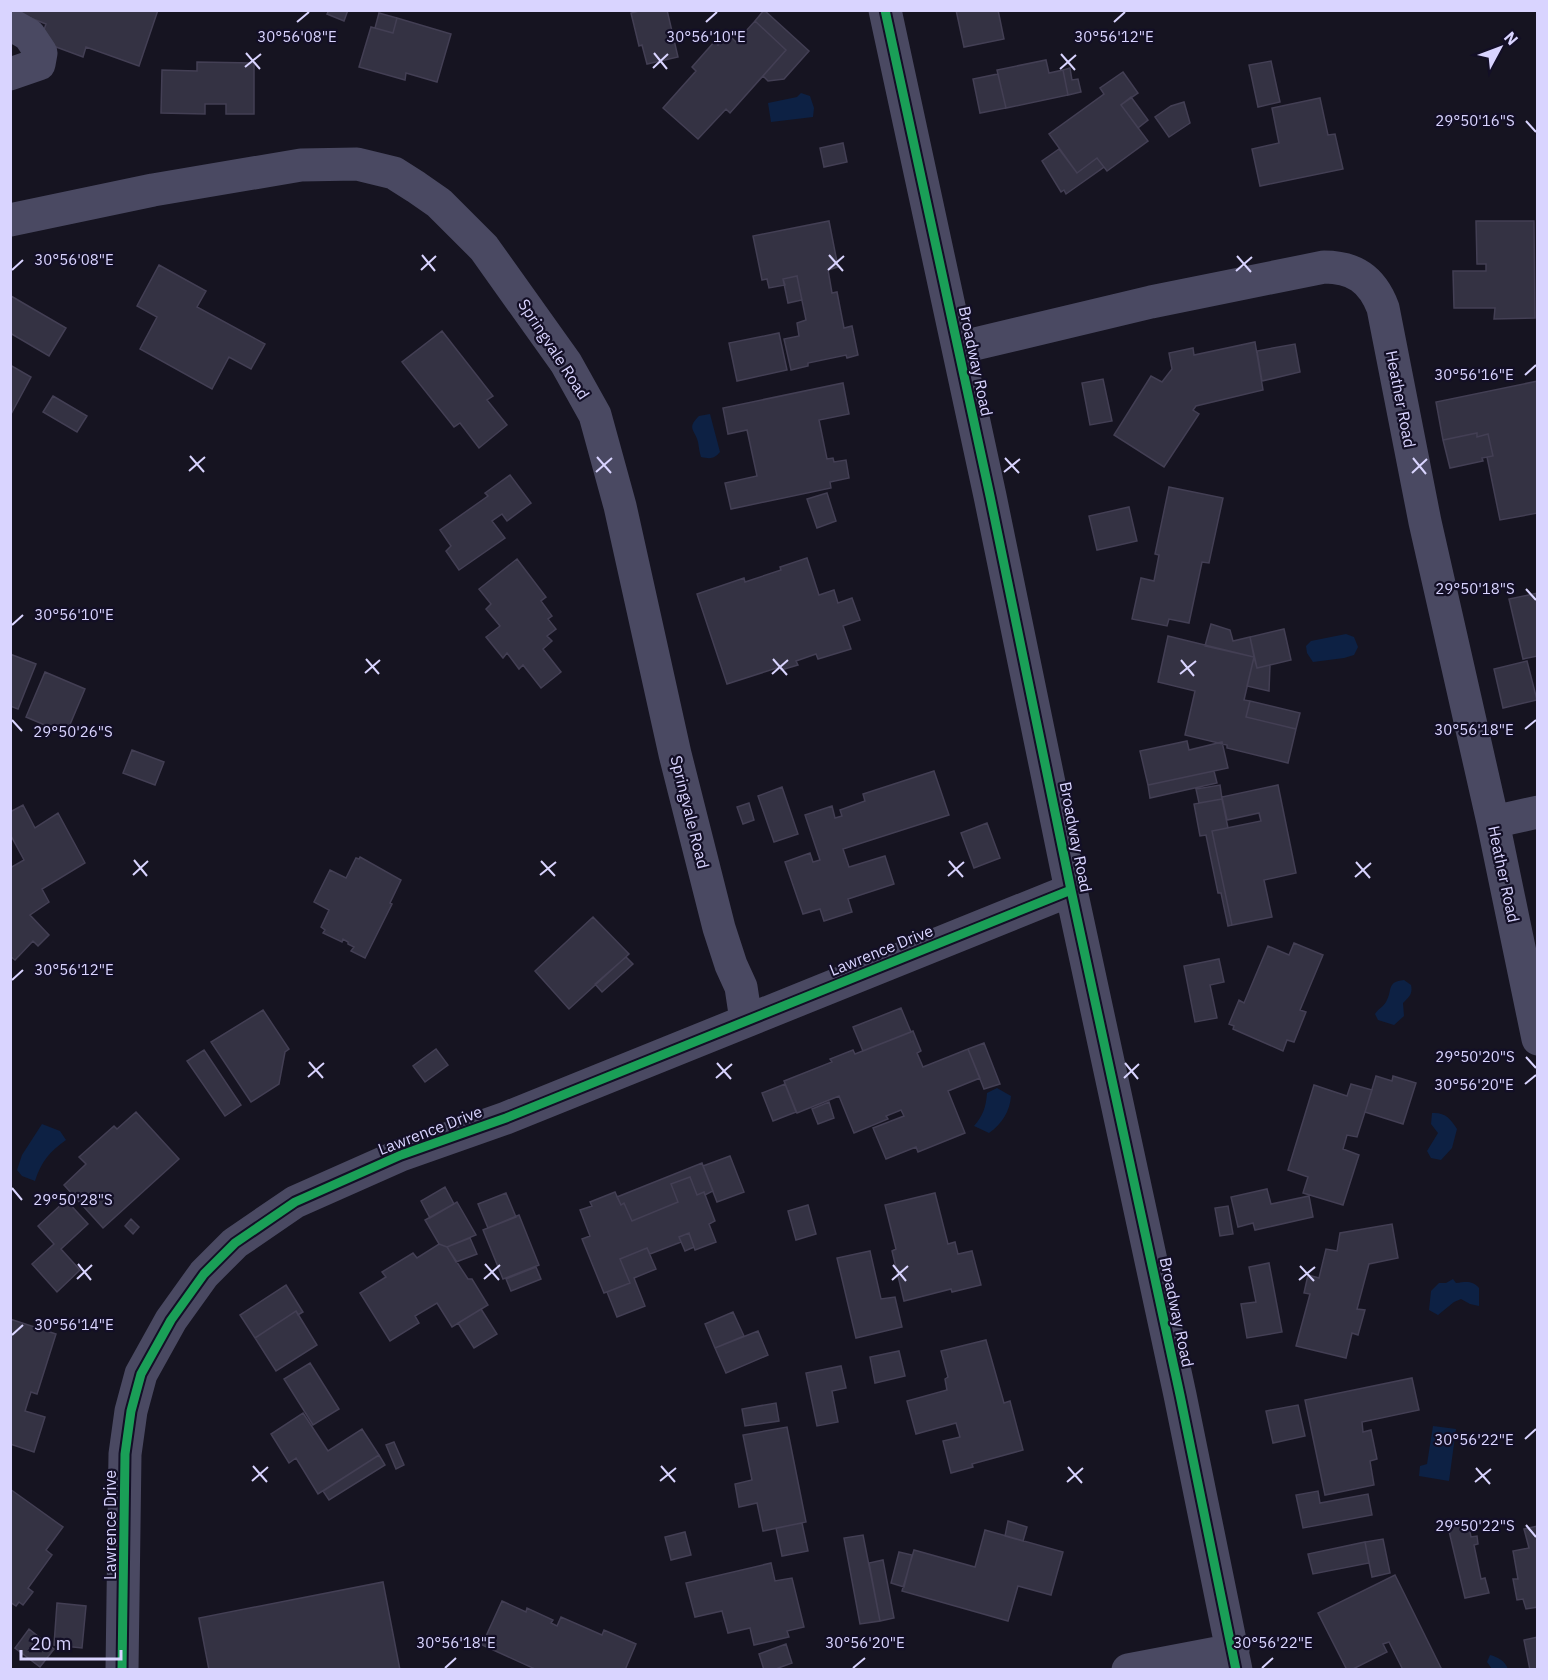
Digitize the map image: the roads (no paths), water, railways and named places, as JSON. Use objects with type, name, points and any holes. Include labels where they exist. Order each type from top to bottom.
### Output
[{"type":"street","name":"Broadway Road","points":[[885,10],[904,89],[1234,1660]]},
{"type":"street","points":[[10,24],[29,35],[41,53],[39,64],[10,74]]},
{"type":"street","name":"Springvale Road","points":[[10,220],[153,190],[301,165],[357,164],[394,173],[417,187],[439,203],[484,248],[566,363],[595,415],[620,506],[675,754],[719,928],[741,987],[746,1020]]},
{"type":"street","name":"Heather Road","points":[[958,348],[1151,302],[1324,267],[1341,267],[1363,278],[1372,286],[1383,308],[1425,522],[1493,822],[1538,1039]]},
{"type":"street","points":[[1493,822],[1538,812]]},
{"type":"street","name":"Lawrence Drive","points":[[122,1670],[125,1454],[131,1411],[141,1374],[153,1348],[204,1274],[235,1244],[295,1202],[401,1155],[506,1118],[1071,890]]},
{"type":"street","points":[[1128,1670],[1234,1660]]},
{"type":"water","points":[[801,93],[810,96],[814,108],[813,117],[771,122],[768,103],[797,97]]},
{"type":"water","points":[[710,414],[720,452],[714,457],[707,458],[701,457],[692,427],[699,416]]},
{"type":"water","points":[[1346,634],[1354,637],[1358,647],[1354,655],[1313,662],[1307,653],[1306,646],[1311,641]]},
{"type":"water","points":[[1404,980],[1411,985],[1411,991],[1403,1003],[1404,1016],[1394,1025],[1378,1020],[1375,1014],[1386,1002],[1392,985]]},
{"type":"water","points":[[997,1088],[1011,1096],[1010,1102],[998,1126],[989,1133],[974,1126],[984,1111],[987,1093]]},
{"type":"water","points":[[1432,1113],[1447,1117],[1457,1129],[1452,1148],[1441,1160],[1431,1158],[1427,1151],[1438,1133],[1431,1124]]},
{"type":"water","points":[[42,1124],[60,1131],[66,1140],[47,1158],[35,1181],[22,1176],[17,1170],[22,1155]]},
{"type":"water","points":[[1453,1279],[1456,1283],[1471,1283],[1479,1288],[1479,1306],[1461,1299],[1438,1315],[1429,1310],[1431,1291],[1439,1283],[1446,1283]]},
{"type":"water","points":[[1433,1426],[1456,1429],[1449,1481],[1419,1476],[1420,1466],[1427,1464]]},
{"type":"water","points":[[1490,1655],[1501,1660],[1508,1669],[1492,1669],[1487,1662]]}]
